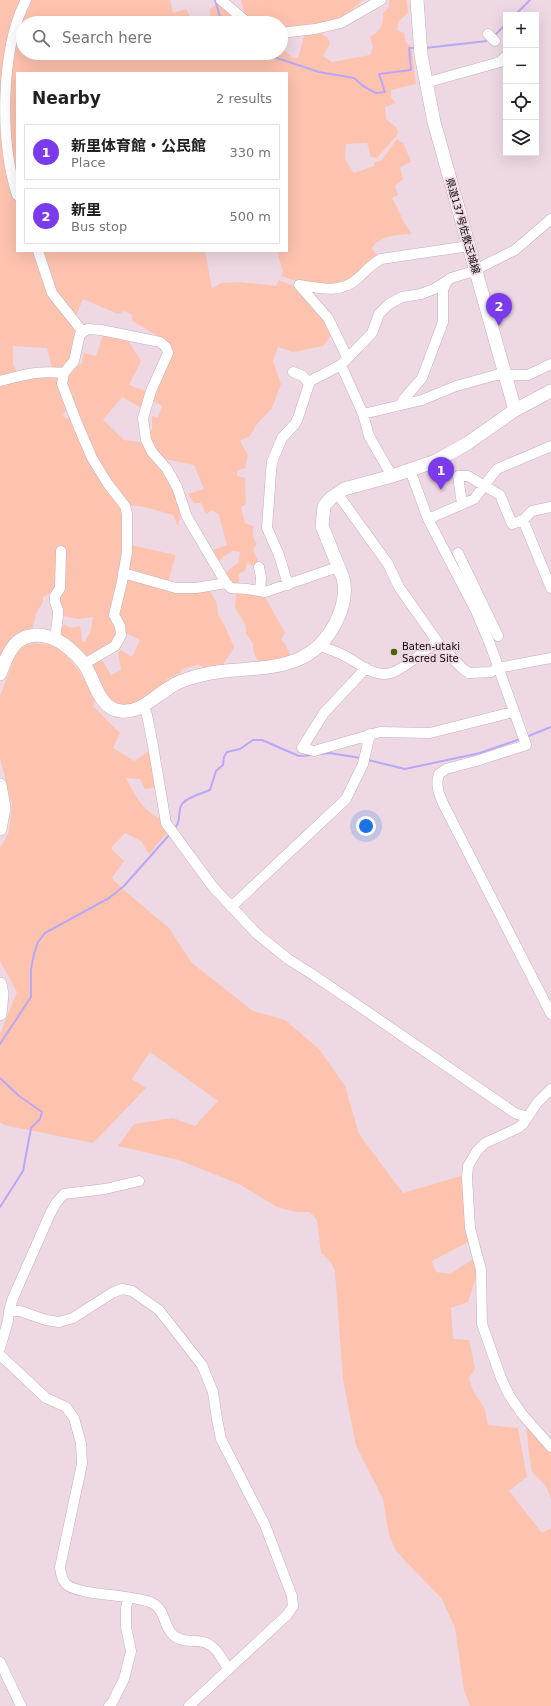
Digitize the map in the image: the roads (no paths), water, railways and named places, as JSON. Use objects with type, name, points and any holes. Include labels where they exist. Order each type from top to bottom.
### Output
[{"type":"main road","name":"県道137号佐敷玉城線","points":[[417,0],[420,48],[425,83],[434,122],[515,410]]},
{"type":"main road","points":[[0,674],[11,648],[22,638],[38,635],[55,639],[72,651],[84,664],[95,687],[108,705],[120,711],[136,710],[169,688],[190,678],[206,674],[281,665],[300,659],[320,646],[335,625],[341,611],[344,598],[344,585],[338,566],[324,535],[321,521],[324,506],[337,493],[344,489],[392,476],[436,461],[463,447],[515,410],[551,391]]},
{"type":"main road","points":[[0,785],[4,808],[0,829]]},
{"type":"main road","points":[[0,984],[2,994],[0,1014]]},
{"type":"street","points":[[18,16],[26,0]]},
{"type":"street","points":[[221,0],[240,16]]},
{"type":"street","points":[[288,32],[315,29],[341,23],[381,0]]},
{"type":"street","points":[[16,22],[11,36],[5,80],[5,141],[9,168],[16,192]]},
{"type":"street","points":[[425,83],[500,62],[503,59]]},
{"type":"street","points":[[288,585],[279,555],[267,528],[270,472],[272,462],[282,438],[295,424],[298,418],[310,381],[344,361],[372,333],[378,314],[389,304],[402,297],[420,294],[434,289],[451,278],[476,270],[515,250],[551,219]]},
{"type":"street","points":[[392,476],[369,436],[363,414],[328,318],[299,285],[328,289],[348,286],[371,264],[381,259],[469,246]]},
{"type":"street","points":[[38,252],[52,293],[83,332]]},
{"type":"street","points":[[401,406],[403,400],[422,378],[442,322],[443,290],[447,281]]},
{"type":"street","points":[[84,664],[115,646],[121,635],[120,626],[114,615],[127,552],[128,514],[125,506],[108,484],[92,458],[62,384],[64,373],[74,361],[80,334],[88,329],[113,332],[160,342],[166,347],[168,353],[151,391],[143,418],[146,440],[152,452],[167,469],[177,487],[187,517],[226,583],[231,588],[265,592],[338,566]]},
{"type":"street","points":[[363,414],[422,400],[456,386],[496,375],[528,375],[551,364]]},
{"type":"street","points":[[0,381],[27,374],[47,371],[64,373]]},
{"type":"street","points":[[293,372],[303,376],[309,384]]},
{"type":"street","points":[[428,519],[474,499],[496,469],[551,446]]},
{"type":"street","points":[[410,470],[428,519],[476,611],[526,745],[446,769],[439,774],[437,785],[439,794],[551,1014]]},
{"type":"street","points":[[462,504],[458,476],[468,476],[500,495],[512,524],[523,520],[532,511],[551,506]]},
{"type":"street","points":[[337,493],[388,564],[399,587],[437,641],[463,669],[469,673],[491,672],[498,668],[551,658]]},
{"type":"street","points":[[523,520],[551,588]]},
{"type":"street","points":[[55,639],[58,610],[54,602],[55,596],[60,588],[61,551]]},
{"type":"street","points":[[458,553],[498,636]]},
{"type":"street","points":[[259,567],[261,578],[260,591]]},
{"type":"street","points":[[123,573],[176,588],[196,588],[226,583]]},
{"type":"street","points":[[462,584],[468,573]]},
{"type":"street","points":[[320,646],[343,655],[366,668],[377,672],[392,673],[437,641]]},
{"type":"street","points":[[366,668],[324,713],[302,748],[314,751],[380,732],[430,733],[513,712]]},
{"type":"street","points":[[143,706],[147,715],[166,823],[213,887],[231,907],[257,934],[288,959],[515,1113],[527,1117]]},
{"type":"street","points":[[231,907],[346,799],[364,759],[370,734]]},
{"type":"street","points":[[551,1089],[537,1103],[523,1124],[518,1128],[485,1143],[477,1150],[468,1166],[467,1178],[470,1228],[481,1270],[482,1324],[501,1378],[509,1395],[522,1414],[551,1447]]},
{"type":"street","points":[[0,1348],[13,1298],[56,1203],[64,1194],[105,1189],[138,1181]]},
{"type":"street","points":[[9,1312],[20,1311],[46,1320],[59,1322],[73,1318],[112,1293],[122,1290],[132,1291],[159,1310],[202,1365],[213,1392],[221,1439],[264,1525],[292,1596],[293,1606],[287,1615],[189,1706]]},
{"type":"street","points":[[0,1355],[46,1398],[66,1407],[76,1423],[81,1443],[82,1464],[60,1567],[61,1576],[65,1584],[77,1590],[146,1601],[156,1605],[163,1613],[169,1632],[173,1636],[182,1640],[210,1644],[229,1669]]},
{"type":"street","points":[[110,1706],[124,1678],[132,1651],[126,1627],[126,1608],[128,1598]]},
{"type":"street","points":[[0,1662],[22,1706]]},
{"type":"waterway","points":[[215,0],[220,16]]},
{"type":"waterway","points":[[518,12],[530,0]]},
{"type":"waterway","points":[[495,35],[503,27]]},
{"type":"waterway","points":[[425,48],[487,41],[490,39]]},
{"type":"waterway","points":[[283,60],[319,72],[354,78],[363,86],[376,93],[385,92],[379,74],[411,70],[409,48],[417,48]]},
{"type":"waterway","points":[[526,737],[551,727]]},
{"type":"waterway","points":[[368,760],[405,769],[480,753],[520,739]]},
{"type":"waterway","points":[[174,830],[177,826],[180,809],[183,803],[195,795],[210,790],[216,771],[223,765],[224,757],[227,752],[240,749],[253,740],[262,740],[299,756],[312,755]]},
{"type":"waterway","points":[[320,754],[329,753],[361,758]]},
{"type":"waterway","points":[[0,1044],[31,997],[31,969],[34,954],[38,942],[45,933],[109,898],[124,886],[170,834]]},
{"type":"waterway","points":[[0,1078],[19,1096],[42,1112],[40,1119],[31,1128],[23,1171],[0,1207]]},
{"type":"place","name":"新里","points":[[499,326]]},
{"type":"place","name":"新里体育館・公民館","points":[[441,490]]},
{"type":"place","name":"Baten-utaki Sacred Site","points":[[394,652]]}]
